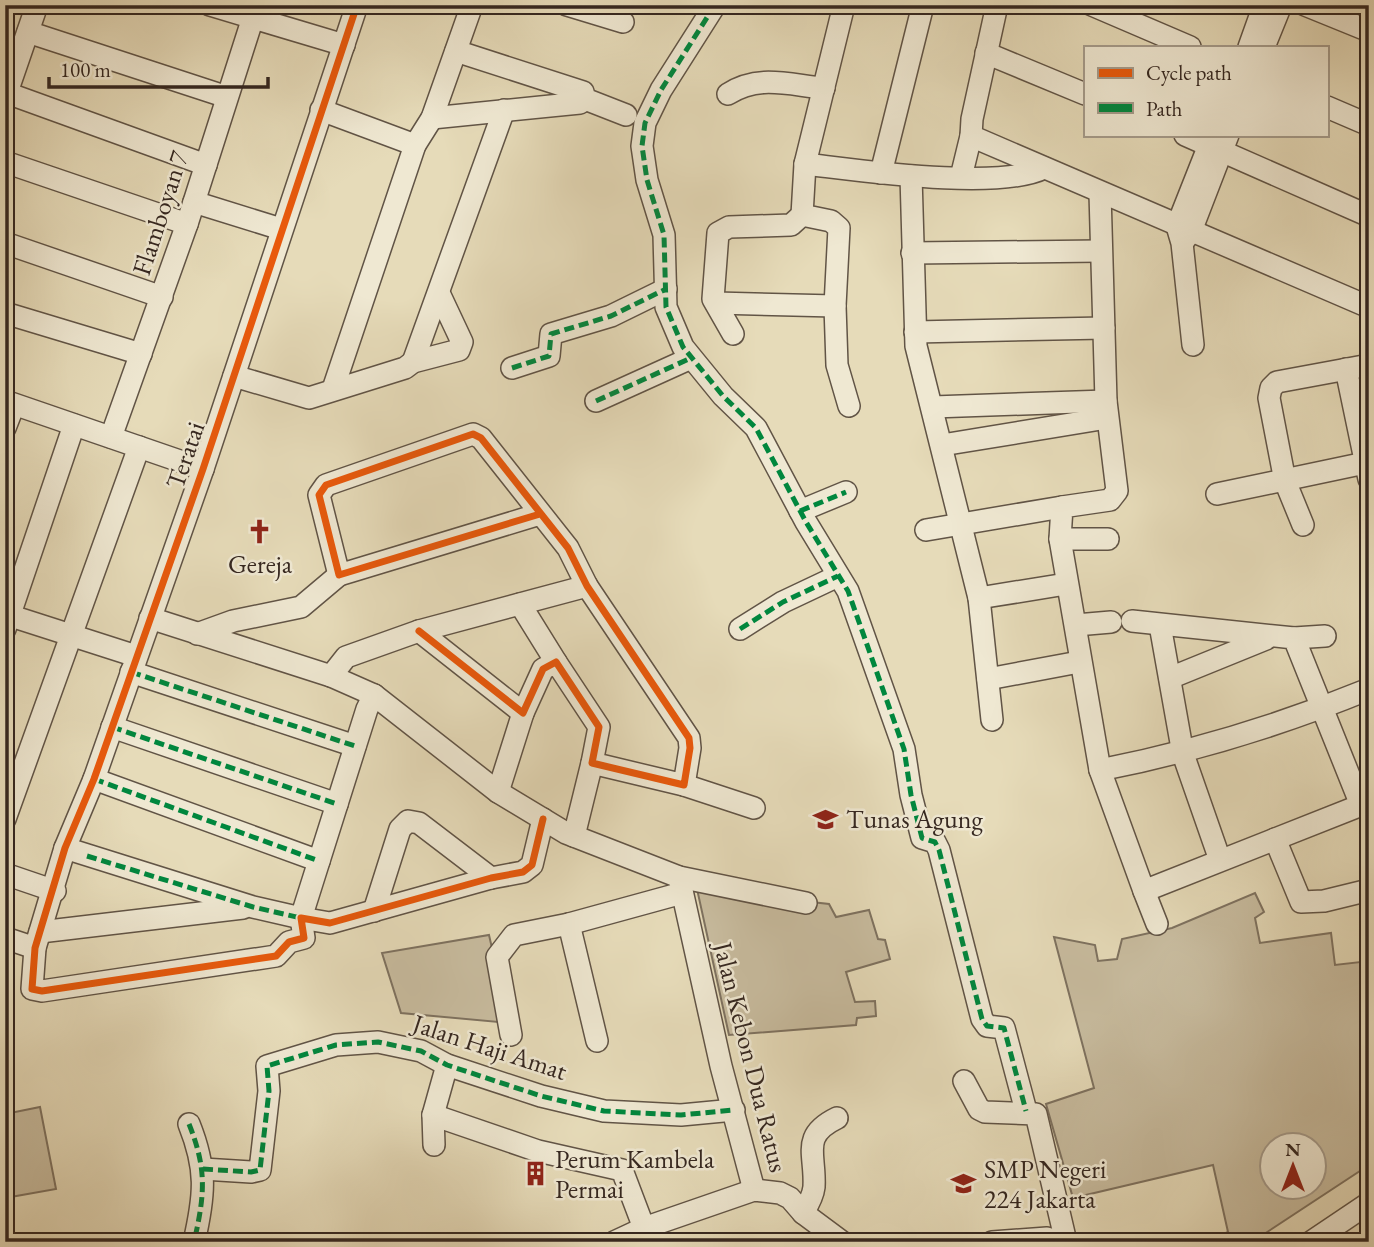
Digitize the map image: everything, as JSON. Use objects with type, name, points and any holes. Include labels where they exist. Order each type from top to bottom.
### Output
[{"type":"street","points":[[37,5],[6,95],[206,165]]},
{"type":"street","points":[[210,5],[255,12],[344,45]]},
{"type":"street","name":"Teratai","points":[[301,918],[304,939],[289,942],[276,956],[42,991],[33,989],[31,985],[41,932],[55,891],[65,848],[94,779],[202,469],[357,5]]},
{"type":"street","points":[[333,389],[415,145],[432,118],[472,5]]},
{"type":"street","points":[[567,5],[623,22]]},
{"type":"street","points":[[715,5],[661,90],[645,123],[642,146],[647,180],[664,235],[666,307],[683,347],[691,358],[723,396],[756,428],[848,591],[904,749],[911,795],[922,838],[935,842],[939,850],[982,1018],[988,1026],[1004,1028],[1026,1111]]},
{"type":"street","points":[[733,334],[713,299],[718,233],[729,227],[792,225],[802,215],[805,164],[844,5]]},
{"type":"street","points":[[881,173],[923,5]]},
{"type":"street","points":[[961,177],[997,5]]},
{"type":"street","points":[[1092,5],[1188,46]]},
{"type":"street","points":[[1249,46],[1264,5]]},
{"type":"street","points":[[1264,46],[1281,5]]},
{"type":"street","points":[[1306,5],[1369,31]]},
{"type":"street","name":"Flamboyan 7","points":[[111,438],[187,224],[255,12]]},
{"type":"street","points":[[28,32],[227,97]]},
{"type":"street","points":[[456,51],[583,92],[585,99]]},
{"type":"street","points":[[986,53],[1084,94]]},
{"type":"street","points":[[728,94],[745,83],[757,81],[824,88]]},
{"type":"street","points":[[432,118],[580,103],[585,99]]},
{"type":"street","points":[[585,99],[626,115]]},
{"type":"street","points":[[1328,107],[1369,125]]},
{"type":"street","points":[[321,110],[415,145]]},
{"type":"street","points":[[413,362],[504,110]]},
{"type":"street","points":[[971,136],[1184,233],[1369,307]]},
{"type":"street","points":[[1190,136],[1218,141],[1369,216]]},
{"type":"street","points":[[1193,345],[1184,233],[1218,141]]},
{"type":"street","points":[[5,162],[187,224]]},
{"type":"street","points":[[805,164],[911,176],[961,177],[1019,176],[1044,168]]},
{"type":"street","points":[[911,176],[915,332],[979,598],[992,720]]},
{"type":"street","points":[[926,530],[1116,497],[1107,410],[1100,193]]},
{"type":"street","points":[[194,202],[281,229]]},
{"type":"street","points":[[802,215],[831,221],[839,228],[835,306],[837,365],[849,406]]},
{"type":"street","points":[[5,243],[162,297]]},
{"type":"street","points":[[912,253],[1100,251]]},
{"type":"street","points":[[512,368],[549,356],[551,334],[619,313],[666,289]]},
{"type":"street","points":[[234,376],[309,398],[405,368],[413,362],[459,350],[462,346],[439,293]]},
{"type":"street","points":[[716,303],[835,306]]},
{"type":"street","points":[[5,313],[141,354]]},
{"type":"street","points":[[915,332],[1104,328]]},
{"type":"street","points":[[596,401],[691,358]]},
{"type":"street","points":[[1303,525],[1285,481],[1269,398],[1271,388],[1277,382],[1369,365]]},
{"type":"street","points":[[1217,494],[1285,481],[1366,457],[1346,369]]},
{"type":"street","points":[[5,428],[10,403],[202,469]]},
{"type":"street","points":[[933,407],[1107,410]]},
{"type":"street","points":[[942,445],[1107,410]]},
{"type":"street","points":[[74,425],[7,619],[72,635],[134,664],[355,746]]},
{"type":"street","points":[[339,575],[319,495],[321,489],[473,434],[481,438],[568,548],[587,586],[688,738],[691,748],[684,785]]},
{"type":"street","points":[[5,819],[139,447]]},
{"type":"street","points":[[800,510],[846,492]]},
{"type":"street","points":[[1062,507],[1060,539],[1066,584],[1076,625],[1079,662],[1100,770],[1157,924]]},
{"type":"street","points":[[197,634],[233,621],[301,607],[339,575],[540,514]]},
{"type":"street","points":[[1060,539],[1108,539]]},
{"type":"street","points":[[740,629],[783,602],[838,576]]},
{"type":"street","points":[[979,598],[1066,584]]},
{"type":"street","points":[[331,676],[346,657],[419,631],[587,586]]},
{"type":"street","points":[[520,604],[597,723],[599,734],[574,836]]},
{"type":"street","points":[[150,618],[331,676],[374,695],[498,792],[574,836],[680,885],[806,903]]},
{"type":"street","points":[[1132,621],[1269,637],[1325,636]]},
{"type":"street","points":[[1076,625],[1111,622]]},
{"type":"street","points":[[1160,625],[1184,754],[1220,860]]},
{"type":"street","points":[[419,631],[523,713]]},
{"type":"street","points":[[1170,678],[1269,637]]},
{"type":"street","points":[[1144,891],[1365,804],[1321,709],[1294,638]]},
{"type":"street","points":[[498,792],[523,713],[543,669],[556,662]]},
{"type":"street","points":[[988,678],[1079,662]]},
{"type":"street","points":[[1100,770],[1184,754],[1321,709],[1369,689]]},
{"type":"street","points":[[301,918],[355,746],[374,695]]},
{"type":"street","points":[[112,727],[337,804]]},
{"type":"street","points":[[592,763],[684,785],[754,808]]},
{"type":"street","points":[[94,779],[319,861]]},
{"type":"street","points":[[65,848],[253,907],[330,923],[529,869],[543,819]]},
{"type":"street","points":[[374,911],[400,829],[408,821],[419,822],[491,878]]},
{"type":"street","points":[[1275,839],[1301,902],[1324,901],[1369,890]]},
{"type":"street","points":[[5,874],[55,891]]},
{"type":"street","points":[[511,1035],[497,957],[514,935],[569,924],[680,885]]},
{"type":"street","name":"Jalan Kebon Dua Ratus","points":[[680,885],[754,1190],[780,1193],[842,1242]]},
{"type":"street","points":[[5,938],[253,907]]},
{"type":"street","points":[[569,924],[597,1041]]},
{"type":"street","name":"Jalan Haji Amat","points":[[203,1169],[251,1172],[260,1170],[270,1091],[267,1066],[336,1045],[378,1042],[421,1051],[445,1068],[604,1111],[681,1115],[734,1110]]},
{"type":"street","points":[[434,1145],[433,1115],[445,1068]]},
{"type":"street","points":[[964,1081],[979,1109],[993,1112],[1026,1111],[1036,1114],[1066,1242]]},
{"type":"street","points":[[433,1115],[538,1151],[622,1170],[645,1228]]},
{"type":"street","points":[[803,1213],[814,1187],[812,1141],[820,1128],[837,1118]]},
{"type":"street","points":[[188,1124],[203,1169],[204,1195],[194,1242]]},
{"type":"street","points":[[614,1242],[645,1228],[754,1190]]},
{"type":"street","points":[[1311,1242],[1369,1203]]},
{"type":"street","points":[[992,1242],[1047,1238],[1057,1242]]},
{"type":"shaded area","points":[[697,889],[829,904],[836,917],[869,910],[878,939],[885,940],[890,959],[846,972],[855,1002],[875,1001],[876,1016],[857,1018],[856,1025],[729,1035]]},
{"type":"shaded area","points":[[1255,893],[1264,912],[1255,918],[1260,943],[1331,933],[1335,965],[1369,961],[1369,1165],[1328,1192],[1328,1132],[1258,1132],[1258,1202],[1313,1202],[1252,1242],[1207,1242],[1228,1232],[1213,1165],[1073,1198],[1046,1104],[1094,1088],[1054,937],[1095,945],[1098,961],[1117,959],[1122,939],[1172,928]]},
{"type":"shaded area","points":[[489,935],[509,1023],[401,1013],[382,953]]},
{"type":"shaded area","points":[[40,1107],[56,1189],[5,1198],[5,1114]]},
{"type":"marked path","points":[[715,5],[661,90],[645,123],[642,146],[647,180],[664,235],[666,307],[683,347],[723,396],[756,428],[806,522],[848,591],[904,749],[911,795],[922,838],[935,842],[939,850],[982,1019],[987,1026],[1004,1028],[1026,1111]]},
{"type":"marked path","points":[[512,368],[549,356],[551,334],[611,316],[666,289]]},
{"type":"marked path","points":[[596,401],[691,358]]},
{"type":"marked path","points":[[800,511],[846,492]]},
{"type":"marked path","points":[[740,629],[783,602],[838,576]]},
{"type":"marked path","points":[[131,672],[355,746]]},
{"type":"marked path","points":[[112,727],[337,804]]},
{"type":"marked path","points":[[94,779],[319,861]]},
{"type":"marked path","points":[[87,856],[253,907],[301,918]]},
{"type":"marked path","points":[[203,1169],[251,1172],[260,1170],[269,1091],[267,1066],[336,1045],[378,1042],[421,1051],[447,1065],[541,1096],[604,1111],[681,1115],[734,1110]]},
{"type":"marked path","points":[[189,1124],[199,1155],[202,1182],[194,1242]]},
{"type":"cycle path","points":[[357,5],[203,469],[94,779],[65,848],[35,948],[32,989],[42,991],[276,956],[289,942],[304,938],[301,918],[330,923],[491,878],[523,872],[532,865],[543,819]]},
{"type":"cycle path","points":[[419,631],[523,713],[543,669],[556,662],[599,727],[592,763],[684,785],[689,738],[587,586],[568,548],[481,438],[473,434],[326,485],[319,495],[339,575],[540,514]]},
{"type":"place","name":"Gereja","points":[[260,532]]},
{"type":"place","name":"Tunas Agung","points":[[826,819]]},
{"type":"place","name":"Perum Kambela Permai","points":[[535,1174]]},
{"type":"place","name":"SMP Negeri 224 Jakarta","points":[[964,1184]]}]
